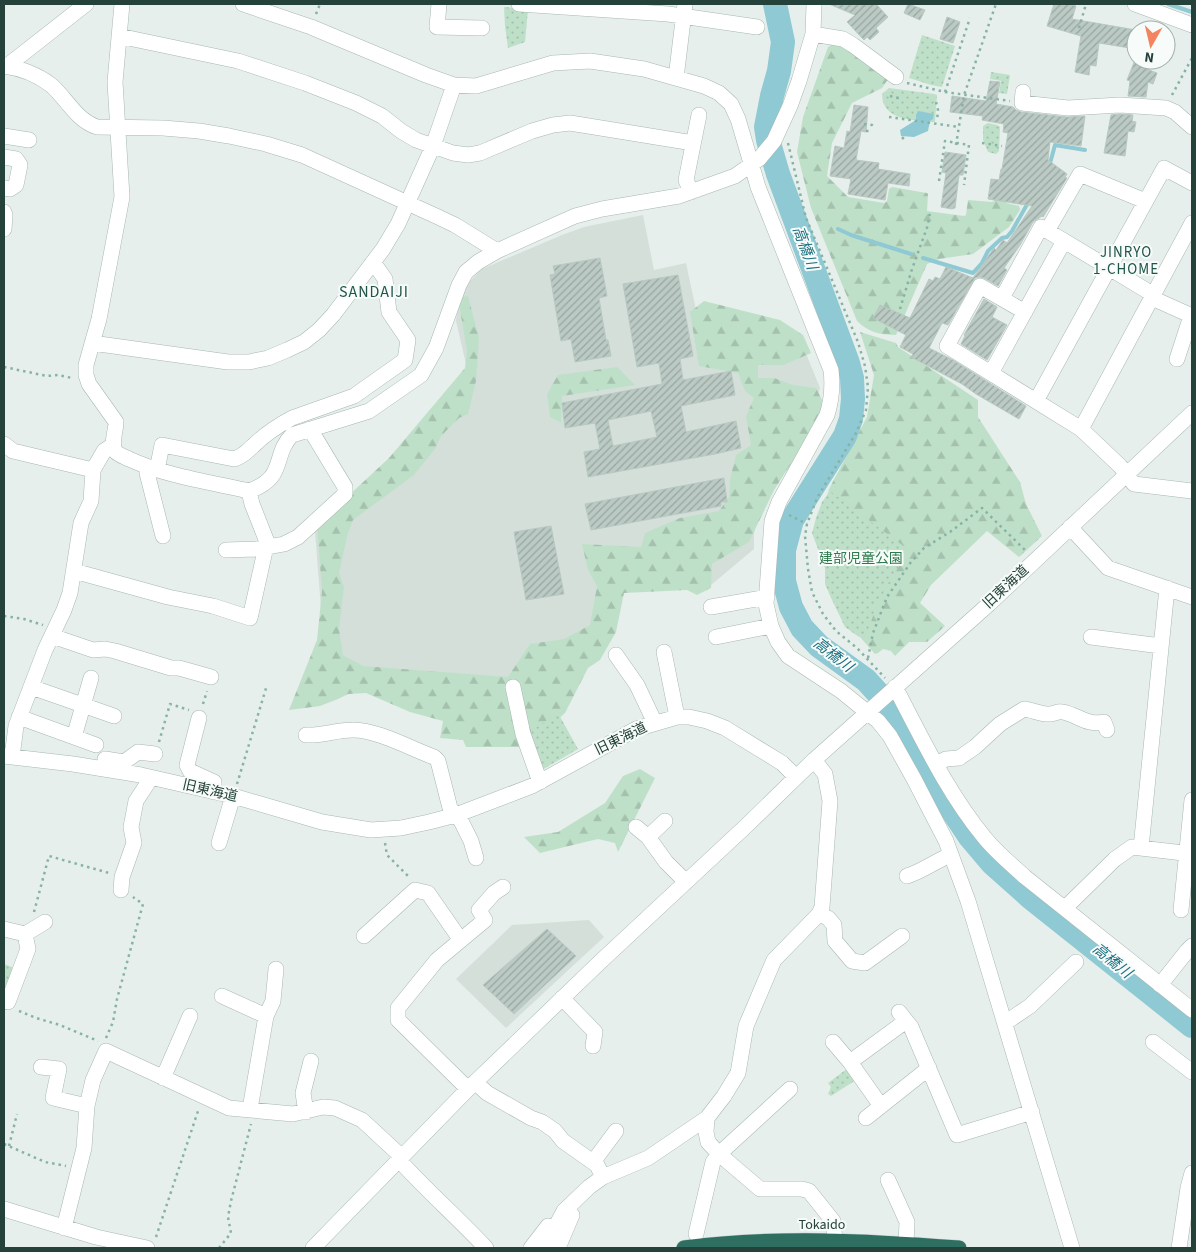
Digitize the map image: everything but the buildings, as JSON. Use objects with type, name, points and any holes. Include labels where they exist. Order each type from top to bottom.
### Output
[{"type":"highway","name":"Tokaido","points":[[684,1248],[766,1242],[835,1240],[959,1248]]},
{"type":"street","points":[[6,66],[86,4]]},
{"type":"street","points":[[122,4],[115,82],[122,197],[103,303],[86,366],[86,375],[94,392],[116,422],[113,446],[116,453],[152,469],[249,491],[260,487],[269,480],[279,464],[286,441],[292,436],[368,411],[421,375],[436,348],[449,308],[466,272],[478,262],[497,251],[575,216],[602,209],[679,196],[735,176],[767,152],[780,130],[799,81],[813,34],[814,4]]},
{"type":"street","points":[[243,4],[311,27],[426,75],[454,84],[476,86],[553,63],[571,61],[619,64],[704,86],[719,94],[731,104],[755,162],[758,187],[830,370],[833,388],[827,415],[774,512],[770,532],[766,597],[770,626],[788,656],[870,710],[890,736],[914,778],[951,854],[968,901],[1072,1248]]},
{"type":"street","points":[[439,4],[437,27],[482,28]]},
{"type":"street","points":[[519,4],[684,10],[757,27]]},
{"type":"street","points":[[1135,4],[1192,25]]},
{"type":"street","points":[[676,78],[684,10]]},
{"type":"street","points":[[813,34],[843,39],[853,44],[896,77]]},
{"type":"street","points":[[118,36],[238,61],[306,82],[356,103],[382,116],[402,131],[452,153],[468,155],[491,149],[532,131],[553,125],[570,123],[693,143]]},
{"type":"street","points":[[6,66],[33,74],[51,86],[79,116],[97,127],[163,128],[199,131],[266,144],[302,155],[455,225],[497,251]]},
{"type":"street","points":[[92,343],[228,362],[249,362],[268,358],[304,342],[319,330],[333,314],[392,236],[434,146],[454,84]]},
{"type":"street","points":[[1022,98],[1068,108],[1120,105],[1166,108],[1175,112],[1192,127]]},
{"type":"street","points":[[691,192],[686,180],[699,116]]},
{"type":"street","points":[[4,136],[29,140]]},
{"type":"street","points":[[4,157],[16,158],[20,165],[16,185],[10,189],[4,188]]},
{"type":"street","points":[[1036,401],[1164,168],[1192,183]]},
{"type":"street","points":[[1047,231],[1080,174],[1145,201]]},
{"type":"street","points":[[4,212],[4,229]]},
{"type":"street","points":[[1081,429],[1192,223]]},
{"type":"street","points":[[1002,298],[1041,227],[1108,267],[1153,297],[1192,316],[1177,359]]},
{"type":"street","points":[[991,373],[1064,241]]},
{"type":"street","points":[[164,536],[147,473],[152,469],[162,445],[234,459],[244,456],[253,445],[284,422],[354,396],[405,360],[408,340],[389,312],[385,279],[374,262]]},
{"type":"street","points":[[1025,312],[980,286],[947,346],[1081,429],[1134,484],[1192,491]]},
{"type":"street","name":"旧東海道","points":[[8,757],[81,765],[151,778],[233,796],[322,822],[371,830],[429,822],[456,815],[540,782],[636,729],[677,718],[689,717],[725,728],[782,763],[796,777],[1035,560],[1192,414]]},
{"type":"street","points":[[226,550],[257,549],[284,544],[298,537],[345,494],[345,487],[310,429]]},
{"type":"street","points":[[4,444],[13,450],[93,470]]},
{"type":"street","points":[[8,757],[19,717],[70,592],[81,524],[91,500],[93,470],[104,451],[113,446]]},
{"type":"street","points":[[74,571],[168,597],[213,606],[250,618],[268,546],[249,491]]},
{"type":"street","points":[[1070,527],[1108,568],[1192,597]]},
{"type":"street","points":[[1141,848],[1167,588]]},
{"type":"street","points":[[711,607],[766,597]]},
{"type":"street","points":[[716,637],[770,626]]},
{"type":"street","points":[[53,634],[93,650],[105,649],[115,651],[171,668],[179,668],[211,677]]},
{"type":"street","points":[[1091,637],[1161,646]]},
{"type":"street","points":[[664,652],[677,718]]},
{"type":"street","points":[[616,655],[637,685],[655,723]]},
{"type":"street","points":[[74,737],[91,678]]},
{"type":"street","points":[[31,687],[114,716]]},
{"type":"street","points":[[513,687],[523,734],[540,782]]},
{"type":"street","points":[[893,690],[944,780],[984,837],[1001,856],[1192,1010]]},
{"type":"street","points":[[936,764],[946,759],[959,758],[975,747],[1000,724],[1024,709],[1052,714],[1058,711],[1065,712],[1082,720],[1098,723],[1104,722],[1107,730]]},
{"type":"street","points":[[200,715],[187,765],[190,771],[214,782],[214,792]]},
{"type":"street","points":[[19,717],[96,745]]},
{"type":"street","points":[[306,735],[319,736],[354,730],[378,735],[434,757],[438,761],[450,808],[461,821],[471,841],[476,858]]},
{"type":"street","points":[[81,765],[88,757],[124,762],[138,752],[155,754]]},
{"type":"street","points":[[544,1248],[564,1211],[589,1187],[601,1179],[648,1158],[708,1118],[734,1081],[738,1073],[746,1026],[774,960],[819,914],[822,907],[830,801],[824,774],[814,760]]},
{"type":"street","points":[[313,1248],[472,1085],[796,777]]},
{"type":"street","points":[[121,884],[134,843],[131,827],[136,801],[151,778]]},
{"type":"street","points":[[219,842],[233,796]]},
{"type":"street","points":[[1181,910],[1189,854],[1192,800]]},
{"type":"street","points":[[648,837],[665,821]]},
{"type":"street","points":[[636,827],[648,837],[666,862],[686,882]]},
{"type":"street","points":[[1065,908],[1115,859],[1132,848],[1189,854]]},
{"type":"street","points":[[907,876],[921,872],[939,859],[951,854]]},
{"type":"street","points":[[503,887],[494,893],[479,910],[485,920],[437,960],[398,1008],[398,1020],[472,1085],[531,1118],[542,1122],[554,1131],[563,1142],[594,1162],[601,1179]]},
{"type":"street","points":[[364,936],[415,890],[428,893],[460,939]]},
{"type":"street","points":[[819,914],[828,918],[834,924],[835,941],[852,961],[865,963],[902,936]]},
{"type":"street","points":[[4,929],[27,932],[45,922]]},
{"type":"street","points":[[6,1001],[28,949],[27,932]]},
{"type":"street","points":[[1160,985],[1192,946]]},
{"type":"street","points":[[1005,1023],[1030,1006],[1076,962]]},
{"type":"street","points":[[253,1109],[266,1016],[273,1001],[276,969]]},
{"type":"street","points":[[222,996],[266,1016]]},
{"type":"street","points":[[562,998],[595,1032],[592,1046]]},
{"type":"street","points":[[163,1078],[190,1016]]},
{"type":"street","points":[[850,1062],[902,1016],[911,1027],[957,1135],[1032,1112]]},
{"type":"street","points":[[833,1042],[850,1062],[881,1106]]},
{"type":"street","points":[[1153,1042],[1192,1072]]},
{"type":"street","points":[[64,1228],[84,1148],[87,1106],[93,1080],[106,1051],[229,1108],[279,1113],[306,1112],[323,1107],[335,1108],[362,1120],[401,1158],[421,1184],[464,1224],[486,1248]]},
{"type":"street","points":[[306,1112],[303,1093],[311,1061]]},
{"type":"street","points":[[41,1067],[59,1069],[53,1098],[87,1106]]},
{"type":"street","points":[[866,1118],[929,1068]]},
{"type":"street","points":[[696,1234],[713,1162],[719,1154],[790,1089]]},
{"type":"street","points":[[708,1118],[706,1132],[708,1142],[719,1154],[760,1188],[802,1189],[809,1191],[833,1221],[835,1240]]},
{"type":"street","points":[[594,1162],[616,1131]]},
{"type":"street","points":[[1179,1248],[1192,1173]]},
{"type":"street","points":[[558,1248],[572,1215],[601,1179]]},
{"type":"street","points":[[888,1180],[907,1222],[906,1244]]},
{"type":"street","points":[[4,1209],[96,1237],[151,1244]]},
{"type":"street","points":[[531,1248],[553,1221],[559,1219]]},
{"type":"path","points":[[956,144],[964,95],[996,4]]},
{"type":"path","points":[[1079,28],[1086,4]]},
{"type":"path","points":[[945,92],[970,18]]},
{"type":"path","points":[[1166,108],[1192,58]]},
{"type":"path","points":[[896,77],[906,82],[945,92],[964,95],[1022,98]]},
{"type":"path","points":[[890,96],[902,99]]},
{"type":"path","points":[[936,102],[938,110],[937,121]]},
{"type":"path","points":[[889,117],[959,127]]},
{"type":"path","points":[[864,124],[872,125],[876,128]]},
{"type":"path","points":[[866,130],[871,131]]},
{"type":"path","points":[[902,139],[906,135]]},
{"type":"path","points":[[939,181],[945,141],[969,145],[964,184]]},
{"type":"path","points":[[982,143],[1002,146]]},
{"type":"path","points":[[900,309],[928,225],[930,212]]},
{"type":"path","points":[[4,367],[47,376],[58,375],[73,378],[86,375]]},
{"type":"path","points":[[868,659],[873,633],[887,597],[911,562],[924,548],[950,532],[982,508],[1035,560]]},
{"type":"path","points":[[786,514],[805,523]]},
{"type":"path","points":[[4,616],[38,623],[53,634]]},
{"type":"path","points":[[155,754],[170,704],[200,715],[211,677]]},
{"type":"path","points":[[233,796],[267,685]]},
{"type":"path","points":[[382,829],[387,855],[415,882],[415,890]]},
{"type":"path","points":[[6,1001],[12,1008],[60,1025],[103,1044],[113,1022],[116,999],[143,904],[121,884],[49,856],[27,932]]},
{"type":"path","points":[[151,1244],[203,1097]]},
{"type":"path","points":[[219,1248],[231,1232],[228,1217],[253,1109]]},
{"type":"path","points":[[8,1146],[17,1114]]},
{"type":"path","points":[[4,1144],[45,1162],[79,1170]]},
{"type":"shaded area","points":[[643,215],[654,270],[686,263],[706,357],[801,341],[820,388],[811,417],[759,510],[754,534],[754,549],[711,585],[620,584],[602,652],[441,710],[345,683],[323,634],[315,532],[472,390],[456,321],[458,305],[469,282],[482,269],[562,235],[584,227]]},
{"type":"shaded area","points":[[589,920],[604,937],[506,1028],[456,979],[512,925]]},
{"type":"green space","points":[[504,7],[528,9],[525,42],[508,48],[505,26]]},
{"type":"green space","points":[[922,35],[955,46],[942,87],[909,78]]},
{"type":"green space","points":[[832,44],[851,49],[889,78],[882,88],[852,103],[832,143],[827,176],[848,197],[884,203],[887,201],[889,189],[892,187],[927,193],[927,211],[964,216],[966,215],[968,200],[994,201],[997,184],[1008,187],[1006,203],[1019,206],[1020,210],[1009,227],[973,254],[939,259],[927,264],[896,335],[875,332],[865,328],[857,321],[811,208],[797,152],[803,117],[828,47]]},
{"type":"green space","points":[[991,72],[1010,75],[1007,94],[999,93],[1001,81],[990,79]]},
{"type":"green space","points":[[889,88],[937,95],[935,121],[909,119],[893,114],[883,103],[882,94]]},
{"type":"green space","points":[[988,123],[1000,127],[999,151],[996,154],[988,152],[983,140],[983,126]]},
{"type":"green space","points":[[468,296],[479,338],[476,381],[468,414],[459,418],[441,436],[435,449],[414,475],[353,520],[348,533],[339,573],[344,587],[339,629],[343,655],[363,666],[508,677],[530,644],[564,639],[590,625],[597,586],[588,570],[582,544],[641,547],[645,533],[680,518],[719,511],[729,497],[730,479],[736,455],[751,445],[746,416],[754,398],[745,391],[738,373],[699,366],[690,312],[704,301],[780,320],[803,335],[811,353],[784,365],[758,365],[758,378],[774,378],[793,385],[816,388],[823,402],[820,419],[774,490],[749,542],[712,564],[711,588],[697,595],[687,590],[624,593],[616,632],[600,660],[588,668],[565,713],[539,736],[521,747],[466,747],[463,740],[440,738],[443,721],[410,712],[366,693],[348,694],[320,706],[289,710],[317,640],[322,591],[317,525],[389,458],[465,368],[467,351],[458,298]]},
{"type":"green space","points":[[860,332],[896,343],[898,347],[978,400],[978,417],[1020,482],[1026,504],[1042,536],[1019,557],[987,531],[931,585],[920,603],[945,626],[927,642],[909,642],[895,656],[891,651],[883,649],[875,654],[852,628],[818,529],[829,489],[867,417],[874,375]]},
{"type":"green space","points":[[617,367],[635,385],[562,396],[561,423],[550,417],[547,394],[558,375]]},
{"type":"green space","name":"建部児童公園","points":[[830,491],[910,551],[891,578],[876,607],[868,631],[859,637],[845,627],[832,600],[825,584],[825,568],[812,533],[822,502]]},
{"type":"green space","points":[[558,713],[578,749],[540,771],[528,733]]},
{"type":"green space","points":[[640,769],[655,778],[618,852],[615,843],[598,839],[540,853],[524,837],[558,832],[605,803],[623,776]]},
{"type":"green space","points":[[4,964],[17,969],[4,994]]},
{"type":"green space","points":[[848,1068],[856,1080],[831,1096],[828,1094],[831,1087],[828,1083]]},
{"type":"water","points":[[918,111],[934,114],[928,131],[914,137],[901,136],[900,130],[916,120]]},
{"type":"waterway","name":"高橋川","points":[[775,4],[783,42],[779,71],[766,127],[768,140],[778,174],[848,363],[852,378],[853,399],[851,419],[845,436],[792,520],[784,550],[784,581],[791,607],[802,628],[819,646],[866,680],[896,713],[944,798],[970,837],[992,863],[1030,897],[1192,1026]]},
{"type":"waterway","points":[[1168,4],[1192,12]]},
{"type":"waterway","points":[[1049,167],[1055,145],[1085,150]]},
{"type":"waterway","points":[[923,258],[973,273],[982,263],[988,251],[1012,231],[1029,201]]},
{"type":"waterway","points":[[838,229],[911,254]]},
{"type":"district","name":"JINRYO 1-CHOME","points":[[1126,260]]},
{"type":"district","name":"SANDAIJI","points":[[374,292]]}]
